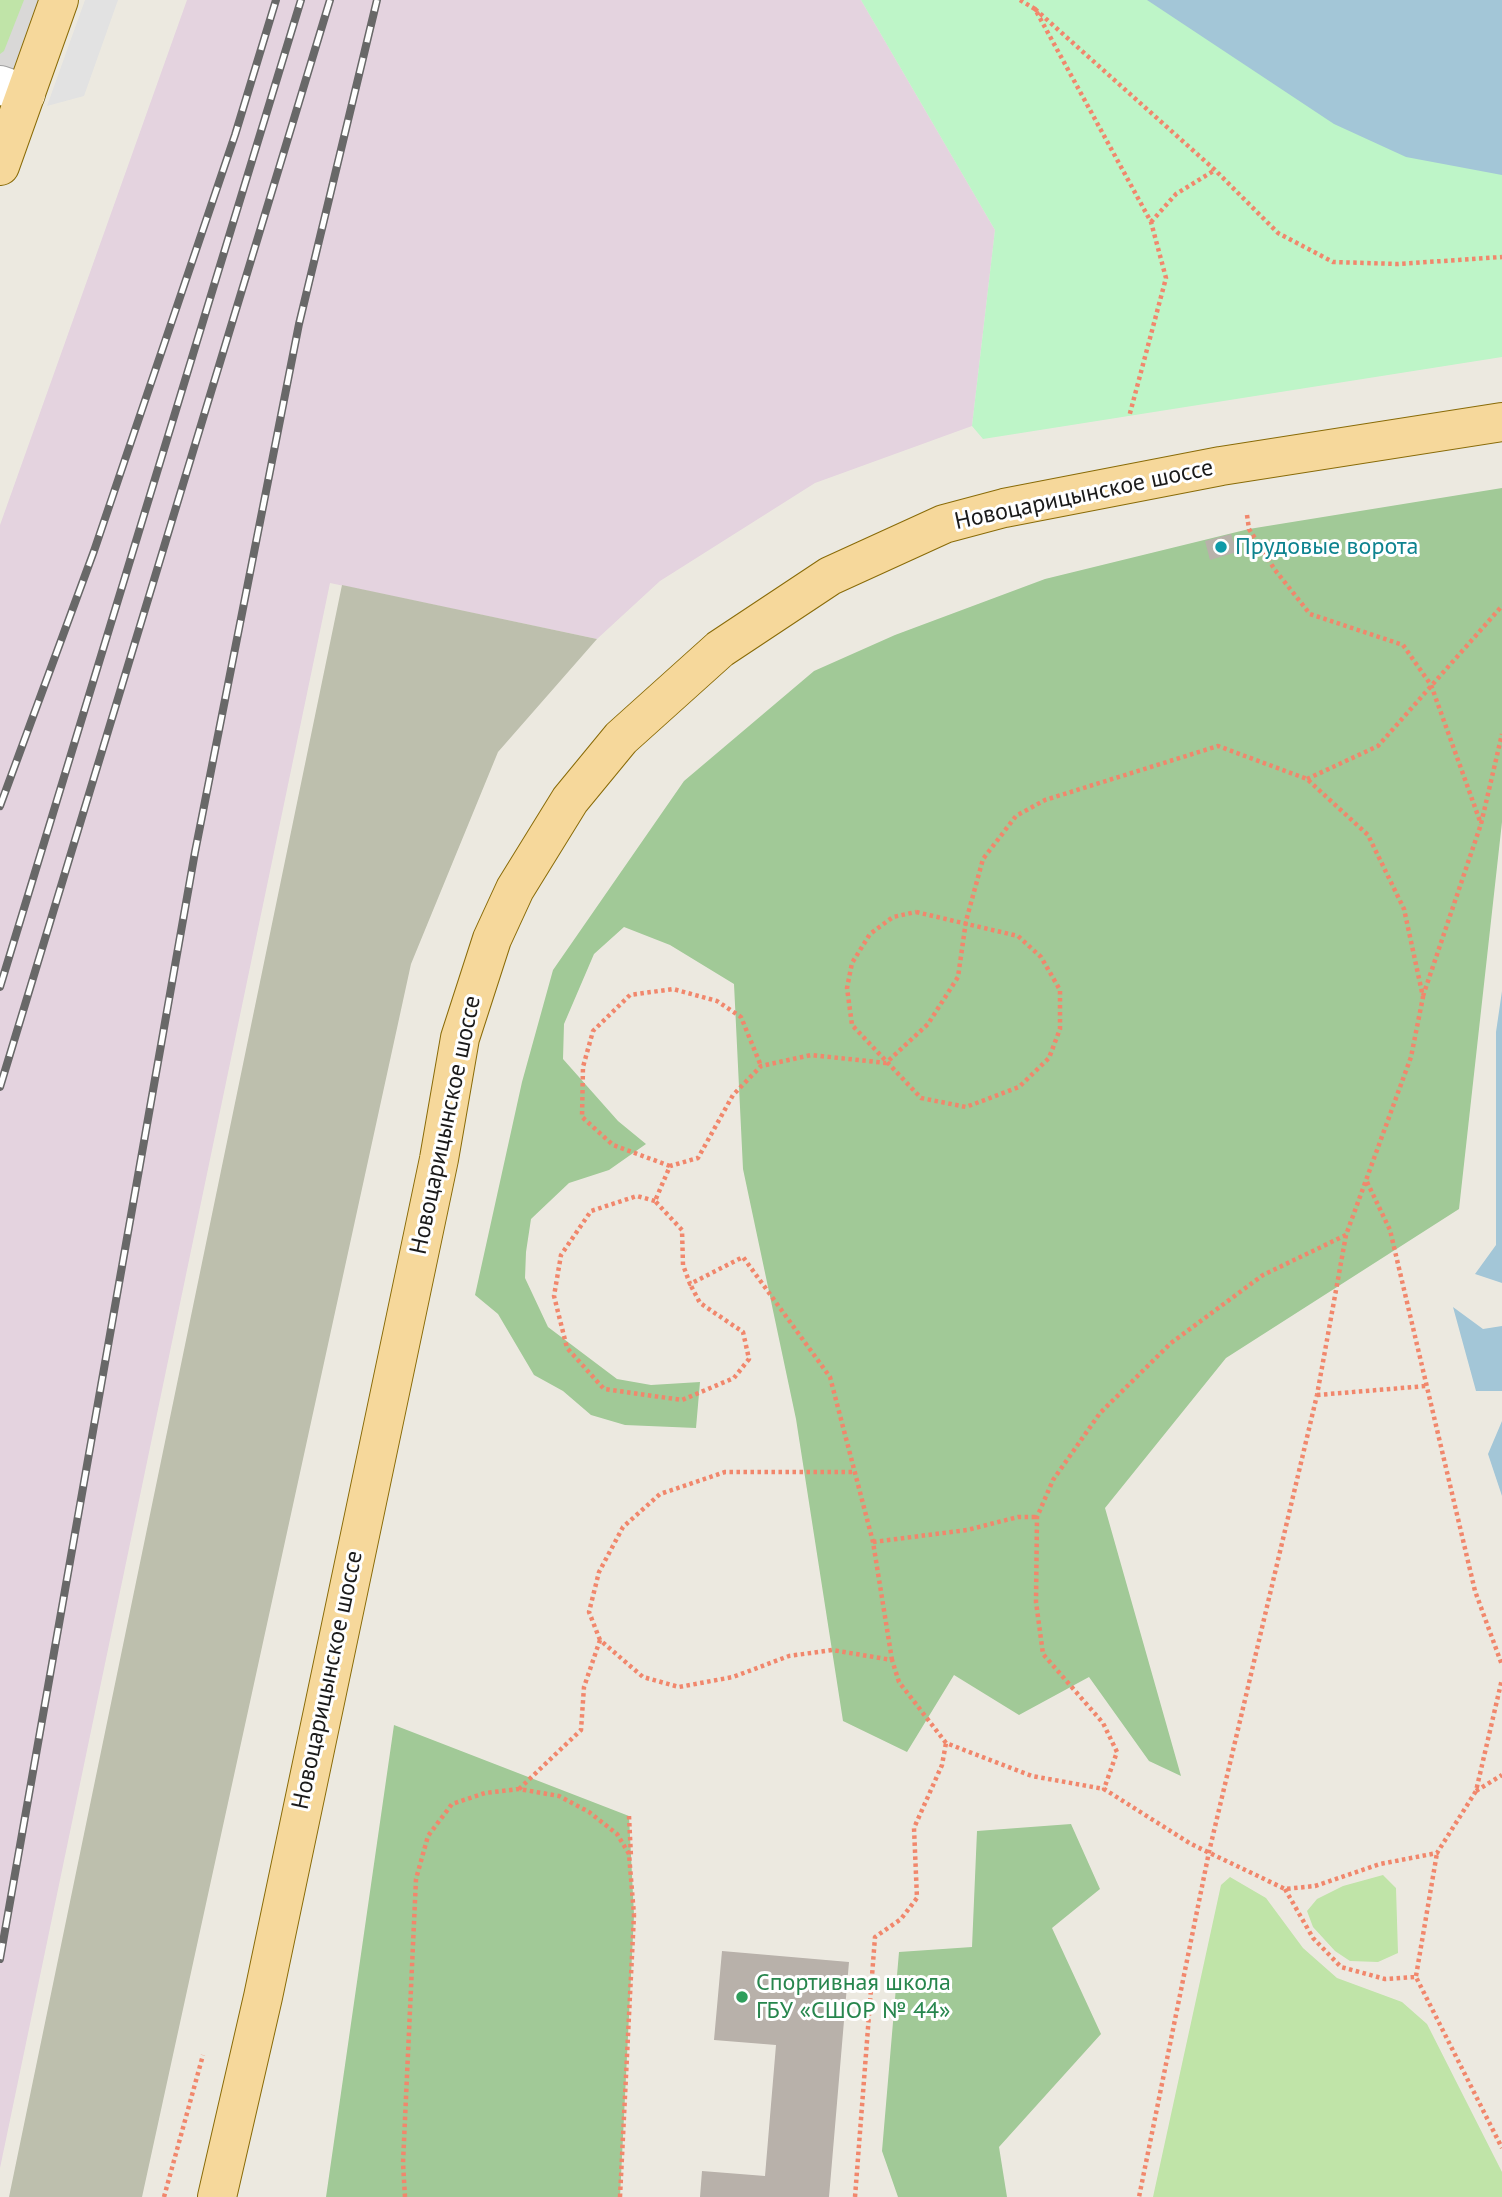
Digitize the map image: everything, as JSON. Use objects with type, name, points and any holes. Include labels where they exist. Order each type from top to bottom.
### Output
[{"type":"main road","points":[[0,166],[13,90],[59,0]]},
{"type":"main road","name":"Новоцарицынское шоссе","points":[[217,2197],[263,1997],[436,1172],[460,1038],[492,939],[515,889],[570,800],[621,738],[720,649],[830,576],[944,524],[1004,508],[1222,466],[1502,422]]},
{"type":"path","points":[[1020,0],[1035,9],[1216,170],[1278,233],[1333,262],[1398,264],[1502,257]]},
{"type":"path","points":[[1035,9],[1151,222],[1166,278],[1129,417]]},
{"type":"path","points":[[1151,222],[1176,194],[1216,170]]},
{"type":"path","points":[[1247,515],[1249,529],[1275,570],[1310,614],[1403,645],[1431,685],[1481,824]]},
{"type":"path","points":[[1307,779],[1378,746],[1502,606]]},
{"type":"path","points":[[1139,2197],[1209,1852],[1317,1395],[1346,1235],[1411,1057],[1423,997],[1481,824],[1502,734]]},
{"type":"path","points":[[761,1066],[741,1017],[717,1001],[673,989],[631,995],[593,1031],[583,1067],[582,1117],[613,1145],[670,1166],[698,1158],[733,1095],[761,1066],[811,1055],[886,1063],[928,1024],[958,977],[966,922],[983,859],[1016,816],[1045,800],[1218,746],[1307,779],[1368,835],[1404,909],[1423,997]]},
{"type":"path","points":[[916,912],[1018,936],[1041,957],[1060,990],[1060,1029],[1049,1058],[1019,1087],[966,1107],[921,1098],[886,1063],[852,1025],[847,988],[852,963],[870,934],[893,917],[916,912]]},
{"type":"path","points":[[655,1201],[670,1166]]},
{"type":"path","points":[[1367,1182],[1390,1230],[1475,1591],[1502,1665]]},
{"type":"path","points":[[637,1196],[655,1201],[682,1230],[683,1265],[690,1284],[700,1303],[743,1332],[749,1359],[734,1378],[682,1400],[604,1389],[567,1348],[554,1296],[561,1255],[590,1211],[637,1196]]},
{"type":"path","points":[[1104,1789],[1117,1752],[1103,1723],[1043,1654],[1036,1602],[1037,1517],[1053,1480],[1100,1413],[1171,1343],[1263,1275],[1346,1235]]},
{"type":"path","points":[[690,1284],[743,1257],[830,1377],[873,1542],[892,1660],[899,1682],[946,1743],[1032,1776],[1104,1789],[1209,1852],[1285,1889],[1315,1886],[1380,1864],[1437,1853]]},
{"type":"path","points":[[1317,1395],[1426,1386]]},
{"type":"path","points":[[853,1472],[725,1472],[660,1494],[623,1527],[599,1572],[589,1612],[600,1640],[643,1677],[678,1686],[733,1677],[789,1656],[832,1650],[892,1660]]},
{"type":"path","points":[[873,1542],[967,1530],[1018,1517],[1037,1517]]},
{"type":"path","points":[[519,1789],[581,1730],[584,1687],[600,1640]]},
{"type":"path","points":[[1502,1679],[1476,1791],[1437,1853],[1416,1977],[1502,2148]]},
{"type":"path","points":[[855,2197],[875,1937],[901,1919],[917,1898],[914,1828],[942,1765],[946,1743]]},
{"type":"path","points":[[1476,1791],[1502,1775]]},
{"type":"path","points":[[405,2197],[404,2149],[419,1868],[428,1836],[452,1804],[485,1793],[519,1789],[559,1796],[589,1812],[617,1834],[629,1854],[634,1915]]},
{"type":"path","points":[[620,2197],[634,1915],[629,1816]]},
{"type":"path","points":[[1285,1889],[1313,1938],[1341,1967],[1385,1979],[1416,1977]]},
{"type":"path","points":[[164,2197],[203,2055]]},
{"type":"shaded area","points":[[0,0],[47,0],[0,138]]},
{"type":"shaded area","points":[[85,0],[118,0],[84,96],[47,106]]},
{"type":"shaded area","points":[[187,0],[861,0],[995,230],[972,426],[815,483],[660,581],[597,639],[330,583],[0,2168],[0,525]]},
{"type":"shaded area","points":[[342,585],[597,639],[498,752],[411,964],[142,2197],[9,2197]]},
{"type":"green space","points":[[0,0],[24,0],[4,51],[0,54]]},
{"type":"green space","points":[[861,0],[1502,0],[1502,357],[983,439],[972,426],[995,230]]},
{"type":"green space","points":[[1502,488],[1502,822],[1459,1209],[1226,1358],[1105,1508],[1181,1776],[1149,1761],[1089,1677],[1019,1715],[954,1675],[907,1752],[843,1721],[796,1419],[743,1169],[734,984],[670,945],[624,927],[594,954],[564,1024],[563,1059],[618,1121],[646,1144],[609,1170],[569,1183],[531,1219],[526,1252],[525,1278],[548,1327],[617,1379],[651,1385],[700,1382],[696,1428],[625,1425],[591,1415],[563,1391],[534,1375],[498,1314],[475,1295],[522,1082],[553,970],[684,781],[814,671],[895,635],[1045,579],[1249,529]]},
{"type":"green space","points":[[394,1725],[629,1816],[634,1915],[620,2197],[326,2197]]},
{"type":"green space","points":[[1071,1824],[1100,1889],[1052,1928],[1101,2034],[999,2147],[1007,2197],[898,2197],[882,2151],[899,1952],[972,1947],[977,1831]]},
{"type":"green space","points":[[1383,1875],[1396,1888],[1398,1953],[1378,1962],[1350,1961],[1335,1951],[1313,1927],[1307,1911],[1317,1899],[1343,1886]]},
{"type":"green space","points":[[1230,1877],[1266,1898],[1303,1948],[1337,1978],[1402,2002],[1427,2024],[1502,2172],[1502,2197],[1153,2197],[1221,1885]]},
{"type":"water","points":[[1147,0],[1502,0],[1502,175],[1406,157],[1334,124]]},
{"type":"water","points":[[1502,991],[1502,1283],[1475,1274],[1496,1245],[1496,1032]]},
{"type":"water","points":[[1453,1307],[1483,1329],[1502,1326],[1502,1391],[1476,1391]]},
{"type":"water","points":[[1502,1421],[1502,1496],[1488,1454]]},
{"type":"building","name":"Прудовые ворота","points":[[1231,534],[1237,552],[1210,560],[1205,541]]},
{"type":"building","points":[[722,1951],[849,1962],[829,2197],[700,2197],[702,2171],[765,2176],[776,2045],[714,2040]]},
{"type":"railway","points":[[0,806],[94,551],[235,135],[276,0]]},
{"type":"railway","points":[[0,987],[301,0]]},
{"type":"railway","points":[[0,1087],[330,0]]},
{"type":"railway","points":[[0,1959],[195,852],[299,324],[377,0]]},
{"type":"place","name":"Прудовые ворота","points":[[1221,547]]},
{"type":"place","name":"Спортивная школа ГБУ «СШОР № 44»","points":[[742,1997]]}]
